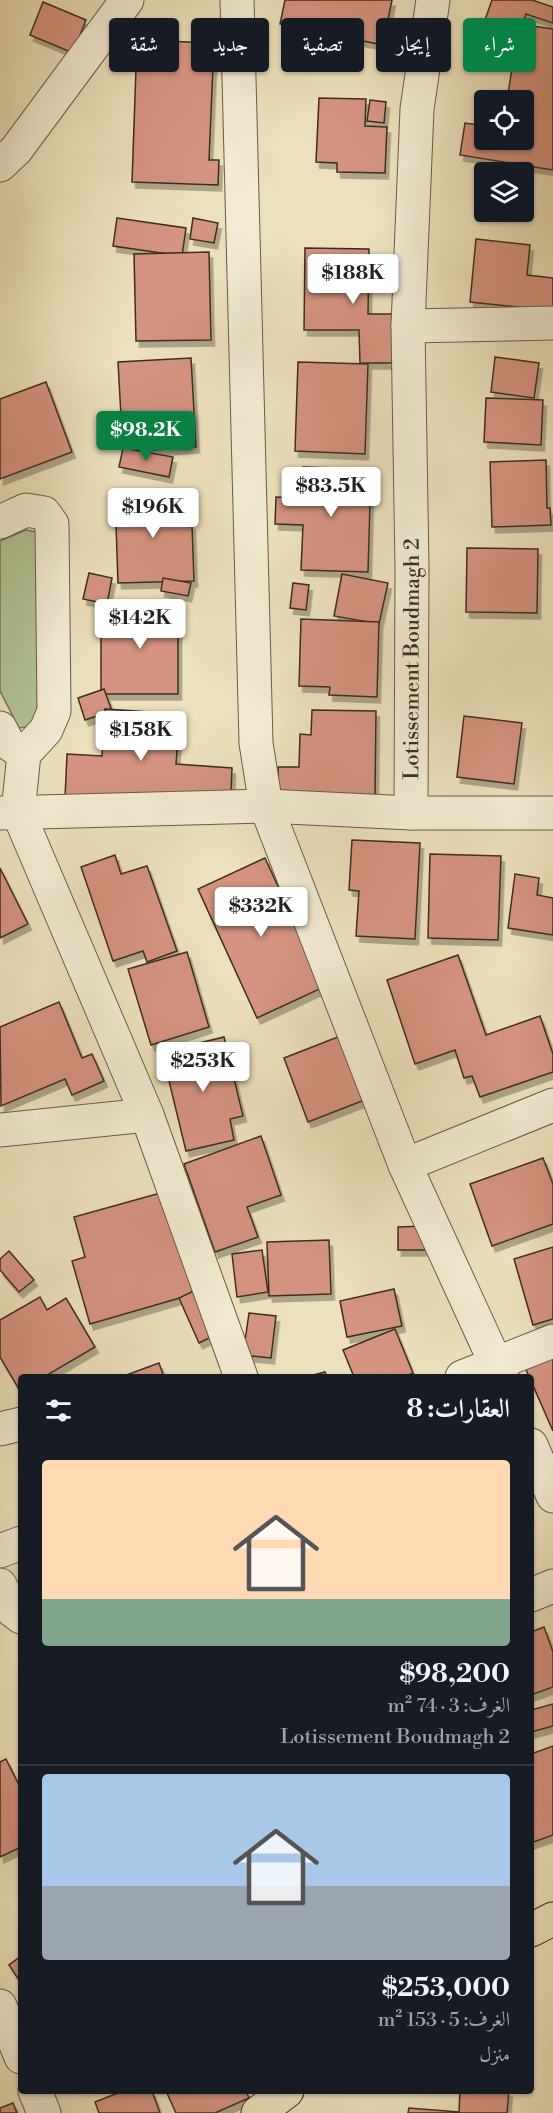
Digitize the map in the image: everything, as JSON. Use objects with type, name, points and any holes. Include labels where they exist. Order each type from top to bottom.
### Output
[{"type":"main road","points":[[534,1928],[553,1919]]},
{"type":"main road","points":[[258,2113],[283,2094]]},
{"type":"street","points":[[0,165],[16,150],[127,0]]},
{"type":"street","points":[[237,0],[256,743],[266,806],[405,1165],[499,1370]]},
{"type":"street","name":"Lotissement Boudmagh 2","points":[[411,813],[412,567],[408,326],[417,109],[433,0]]},
{"type":"street","points":[[408,326],[553,323]]},
{"type":"street","points":[[0,522],[26,510],[44,513],[52,524],[54,711],[46,730],[24,754],[9,812],[147,1115],[240,1374]]},
{"type":"street","points":[[0,728],[8,743],[24,754]]},
{"type":"street","points":[[9,812],[266,806],[411,813],[553,813]]},
{"type":"street","points":[[405,1165],[553,1105]]},
{"type":"street","points":[[0,1130],[147,1115]]},
{"type":"street","points":[[478,1374],[499,1370],[553,1341]]},
{"type":"street","points":[[0,1429],[18,1425]]},
{"type":"street","points":[[534,1452],[553,1496]]},
{"type":"street","points":[[0,1551],[18,1544]]},
{"type":"street","points":[[0,1585],[13,1611],[18,1615]]},
{"type":"street","points":[[534,1594],[553,1586]]},
{"type":"street","points":[[0,2006],[18,2050]]},
{"type":"street","points":[[36,2094],[44,2113]]},
{"type":"green space","points":[[26,530],[37,532],[38,715],[33,726],[19,728],[0,691],[0,541]]},
{"type":"building","points":[[285,0],[392,0],[388,18],[376,18],[376,44],[364,41],[364,18],[281,18]]},
{"type":"building","points":[[492,0],[532,0],[553,7],[553,23],[526,14],[525,18],[486,18]]},
{"type":"building","points":[[43,2],[86,20],[73,53],[30,35]]},
{"type":"building","points":[[536,26],[553,29],[553,170],[534,167],[534,162],[503,162],[460,155],[465,123],[474,124],[474,150],[534,150],[534,90],[509,90],[511,72],[536,72]]},
{"type":"building","points":[[179,42],[191,42],[191,72],[213,72],[209,160],[219,160],[218,185],[132,182],[136,72],[179,72]]},
{"type":"building","points":[[319,98],[366,99],[365,126],[387,127],[385,173],[337,172],[337,163],[316,162]]},
{"type":"building","points":[[370,100],[386,102],[384,123],[367,121]]},
{"type":"building","points":[[117,218],[186,228],[182,256],[113,246]]},
{"type":"building","points":[[193,218],[218,223],[214,243],[190,239]]},
{"type":"building","points":[[476,239],[530,245],[527,275],[553,278],[553,316],[527,308],[470,302]]},
{"type":"building","points":[[305,248],[369,249],[368,314],[412,314],[412,363],[360,363],[359,330],[304,330]]},
{"type":"building","points":[[209,252],[211,340],[136,341],[134,254]]},
{"type":"building","points":[[495,357],[539,363],[534,398],[491,392]]},
{"type":"building","points":[[191,358],[196,447],[123,452],[118,362]]},
{"type":"building","points":[[298,362],[368,364],[365,454],[295,451]]},
{"type":"building","points":[[46,382],[72,452],[0,479],[0,399]]},
{"type":"building","points":[[486,398],[543,400],[541,445],[484,442]]},
{"type":"building","points":[[123,448],[173,457],[169,477],[119,467]]},
{"type":"building","points":[[546,460],[547,508],[550,508],[551,525],[492,527],[490,462]]},
{"type":"building","points":[[303,467],[371,469],[368,572],[301,570],[303,525],[275,524],[276,497],[302,498]]},
{"type":"building","points":[[183,493],[184,525],[192,524],[194,581],[118,583],[115,496]]},
{"type":"building","points":[[467,548],[538,549],[537,613],[466,612]]},
{"type":"building","points":[[89,573],[112,578],[107,604],[83,599]]},
{"type":"building","points":[[342,574],[388,583],[379,624],[334,616]]},
{"type":"building","points":[[163,578],[191,583],[188,596],[161,591]]},
{"type":"building","points":[[293,583],[309,585],[306,610],[290,608]]},
{"type":"building","points":[[101,607],[178,607],[178,694],[101,694]]},
{"type":"building","points":[[301,619],[379,622],[377,697],[329,695],[330,687],[299,686]]},
{"type":"building","points":[[104,689],[112,711],[85,720],[78,698]]},
{"type":"building","points":[[105,709],[180,714],[176,764],[232,768],[231,793],[65,798],[67,754],[102,756]]},
{"type":"building","points":[[312,710],[376,711],[375,798],[278,796],[278,767],[299,767],[300,734],[311,735]]},
{"type":"building","points":[[464,716],[522,723],[514,784],[457,777]]},
{"type":"building","points":[[352,840],[420,843],[415,939],[356,936],[359,891],[349,890]]},
{"type":"building","points":[[430,854],[501,856],[498,940],[428,938]]},
{"type":"building","points":[[115,855],[121,874],[147,866],[177,951],[147,962],[143,951],[113,961],[81,867]]},
{"type":"building","points":[[265,858],[324,987],[257,1018],[198,889]]},
{"type":"building","points":[[0,868],[28,924],[0,938]]},
{"type":"building","points":[[515,874],[539,878],[537,895],[553,898],[553,935],[508,928]]},
{"type":"building","points":[[187,952],[209,1027],[151,1045],[128,969]]},
{"type":"building","points":[[458,955],[486,1035],[540,1016],[553,1054],[553,1072],[480,1097],[472,1076],[464,1078],[455,1050],[415,1064],[387,980]]},
{"type":"building","points":[[59,1002],[82,1058],[92,1054],[104,1081],[72,1095],[65,1079],[1,1106],[0,1027]]},
{"type":"building","points":[[343,1035],[367,1099],[308,1122],[284,1058]]},
{"type":"building","points":[[224,1037],[243,1116],[230,1119],[234,1140],[186,1151],[162,1052]]},
{"type":"building","points":[[261,1136],[281,1195],[247,1207],[258,1237],[215,1252],[184,1164]]},
{"type":"building","points":[[543,1158],[553,1184],[553,1224],[492,1246],[470,1184]]},
{"type":"building","points":[[175,1189],[204,1291],[90,1324],[72,1261],[85,1257],[74,1217]]},
{"type":"building","points":[[425,1226],[425,1250],[398,1250],[398,1227]]},
{"type":"building","points":[[329,1240],[331,1294],[269,1296],[267,1242]]},
{"type":"building","points":[[553,1247],[553,1319],[533,1325],[514,1259]]},
{"type":"building","points":[[262,1250],[268,1292],[237,1297],[232,1254]]},
{"type":"building","points":[[9,1251],[34,1280],[19,1292],[0,1270],[0,1259]]},
{"type":"building","points":[[208,1284],[228,1329],[199,1343],[179,1298]]},
{"type":"building","points":[[394,1289],[402,1326],[347,1337],[340,1301]]},
{"type":"building","points":[[40,1297],[47,1310],[66,1298],[95,1347],[49,1374],[18,1374],[18,1388],[0,1357],[0,1320]]},
{"type":"building","points":[[249,1313],[276,1316],[271,1358],[243,1355]]},
{"type":"building","points":[[395,1329],[413,1373],[353,1374],[343,1350]]},
{"type":"building","points":[[553,1354],[553,1431],[534,1388],[534,1374],[528,1374],[525,1367]]},
{"type":"building","points":[[159,1363],[163,1374],[129,1374]]},
{"type":"building","points":[[544,1627],[553,1652],[553,1687],[534,1694],[534,1631]]},
{"type":"building","points":[[553,1704],[553,1726],[534,1731],[534,1709]]},
{"type":"building","points":[[553,1746],[553,1835],[534,1842],[534,1753]]},
{"type":"building","points":[[6,1759],[18,1783],[18,1848],[0,1857],[0,1762]]},
{"type":"building","points":[[18,1958],[18,1978],[9,1965]]},
{"type":"building","points":[[115,2094],[153,2094],[160,2113],[99,2113],[95,2102]]},
{"type":"building","points":[[167,2094],[247,2094],[249,2098],[215,2113],[176,2113]]},
{"type":"building","points":[[460,2094],[509,2094],[507,2113],[408,2113],[409,2108],[459,2112]]},
{"type":"building","points":[[13,2103],[17,2113],[0,2113],[0,2108]]}]
